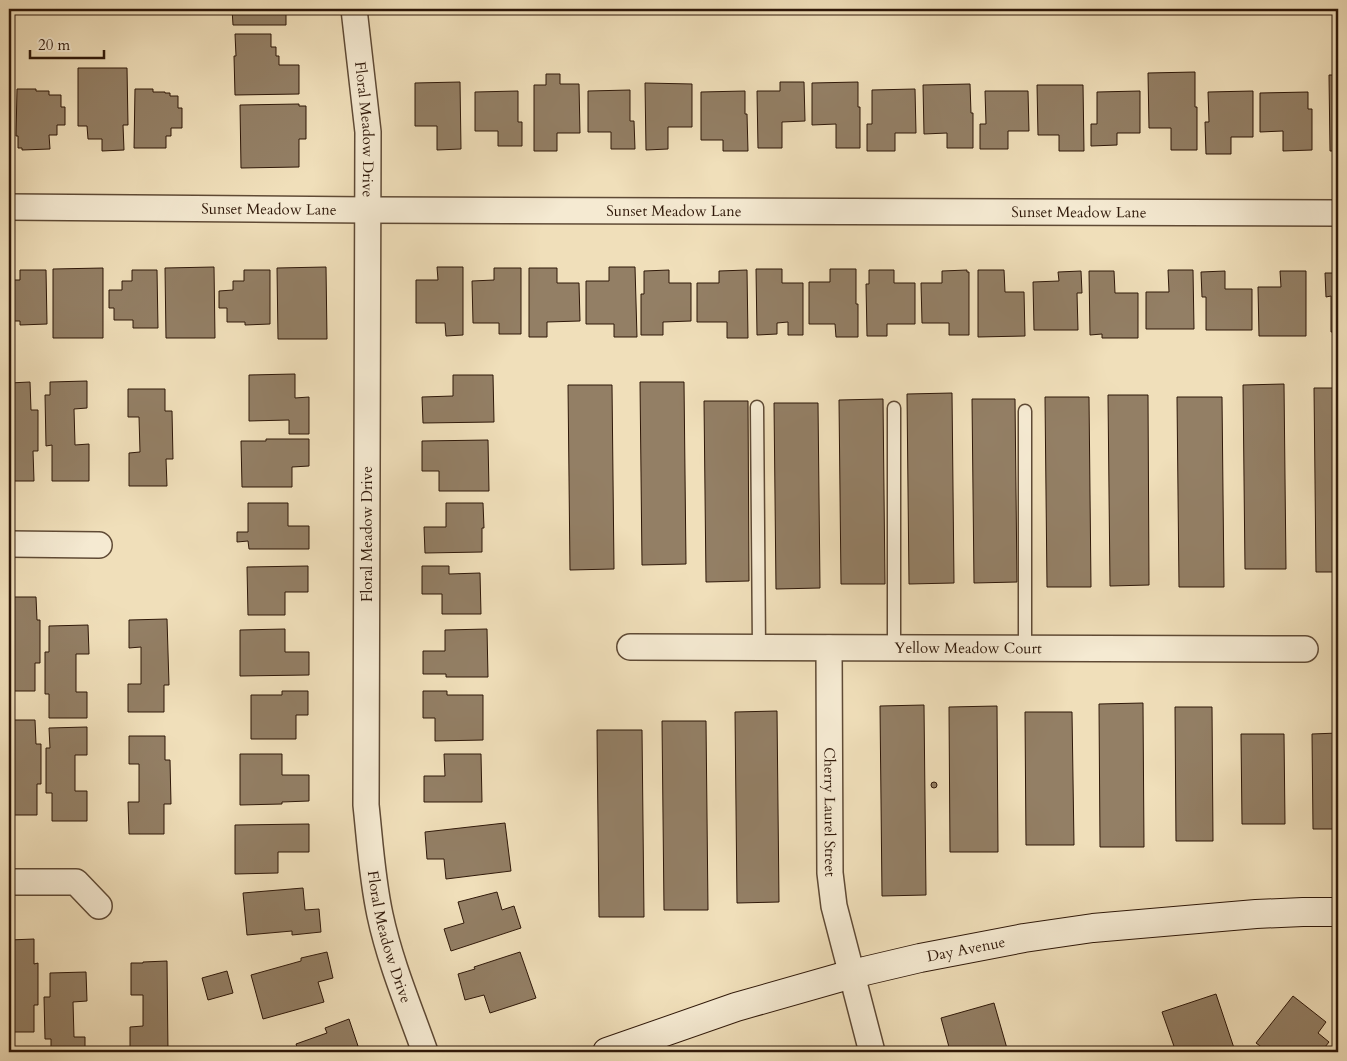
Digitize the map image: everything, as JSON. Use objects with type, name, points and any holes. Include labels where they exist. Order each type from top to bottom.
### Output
[{"type":"street","name":"Floral Meadow Drive","points":[[354,9],[368,132],[366,805],[372,872],[380,916],[392,959],[425,1052]]},
{"type":"street","name":"Sunset Meadow Lane","points":[[9,207],[1338,213]]},
{"type":"street","points":[[9,544],[99,545]]},
{"type":"street","name":"Yellow Meadow Court","points":[[630,647],[1305,649]]},
{"type":"street","name":"Cherry Laurel Street","points":[[830,648],[830,873],[834,906],[872,1052]]},
{"type":"street","points":[[9,882],[76,882],[99,906]]},
{"type":"street","name":"Day Avenue","points":[[607,1052],[736,1007],[852,974],[920,958],[1024,938],[1093,928],[1256,914],[1338,912]]},
{"type":"lane","points":[[758,407],[760,648]]},
{"type":"lane","points":[[894,408],[894,648]]},
{"type":"lane","points":[[1025,411],[1025,648]]},
{"type":"building","points":[[232,9],[286,9],[286,25],[233,25]]},
{"type":"building","points":[[534,9],[566,9],[566,12],[534,13]]},
{"type":"building","points":[[1263,9],[1323,9],[1323,14],[1263,14]]},
{"type":"building","points":[[235,34],[271,34],[271,47],[276,47],[279,65],[299,65],[299,94],[235,95]]},
{"type":"building","points":[[78,68],[127,68],[128,125],[123,125],[124,150],[102,151],[102,139],[88,139],[87,126],[78,126]]},
{"type":"building","points":[[1195,72],[1197,150],[1171,150],[1171,128],[1149,128],[1148,73]]},
{"type":"building","points":[[546,74],[560,74],[560,84],[579,84],[580,133],[557,133],[557,151],[534,151],[534,85],[546,85]]},
{"type":"building","points":[[1329,75],[1338,75],[1338,151],[1330,151]]},
{"type":"building","points":[[460,82],[461,149],[437,150],[437,126],[415,126],[415,83]]},
{"type":"building","points":[[780,82],[804,82],[805,121],[782,122],[782,148],[758,148],[757,91],[780,91]]},
{"type":"building","points":[[858,82],[860,148],[836,148],[836,124],[812,125],[812,83]]},
{"type":"building","points":[[645,83],[692,84],[692,127],[668,127],[668,149],[646,150]]},
{"type":"building","points":[[970,84],[971,113],[973,113],[973,148],[947,148],[947,133],[924,134],[923,85]]},
{"type":"building","points":[[1037,85],[1083,85],[1084,151],[1059,151],[1059,135],[1038,135]]},
{"type":"building","points":[[17,89],[36,89],[36,91],[49,91],[49,95],[61,95],[61,107],[65,107],[65,125],[57,125],[57,135],[49,135],[50,149],[22,150],[22,148],[18,148],[18,136],[16,136]]},
{"type":"building","points":[[135,89],[153,89],[153,92],[165,92],[170,93],[170,96],[178,96],[178,108],[182,108],[182,128],[171,128],[171,136],[166,136],[166,148],[134,148]]},
{"type":"building","points":[[915,89],[916,133],[895,133],[895,151],[867,151],[867,124],[872,124],[872,90]]},
{"type":"building","points":[[630,90],[630,121],[634,121],[635,149],[611,149],[611,132],[588,132],[588,91]]},
{"type":"building","points":[[518,91],[518,122],[522,122],[522,146],[498,146],[498,131],[475,131],[475,92]]},
{"type":"building","points":[[745,91],[748,151],[723,151],[723,140],[701,140],[701,92]]},
{"type":"building","points":[[985,91],[1028,91],[1029,131],[1008,131],[1008,149],[980,149],[980,124],[986,124]]},
{"type":"building","points":[[1140,91],[1140,133],[1117,133],[1117,145],[1091,146],[1091,124],[1097,124],[1097,92]]},
{"type":"building","points":[[1253,91],[1253,137],[1231,137],[1231,154],[1206,154],[1205,122],[1209,122],[1208,92]]},
{"type":"building","points":[[1308,92],[1308,109],[1312,109],[1312,150],[1283,151],[1283,131],[1260,132],[1260,93]]},
{"type":"building","points":[[299,104],[299,106],[306,106],[306,139],[299,139],[299,167],[241,168],[240,105]]},
{"type":"building","points":[[214,267],[215,338],[166,338],[165,268]]},
{"type":"building","points":[[326,267],[327,339],[278,339],[277,268]]},
{"type":"building","points":[[437,267],[463,267],[463,335],[446,336],[445,323],[416,323],[416,280],[438,280]]},
{"type":"building","points":[[609,267],[635,267],[637,337],[614,337],[614,324],[586,324],[586,281],[609,281]]},
{"type":"building","points":[[103,268],[103,338],[53,338],[53,269]]},
{"type":"building","points":[[494,268],[521,268],[521,334],[499,334],[499,323],[473,323],[472,281],[494,280]]},
{"type":"building","points":[[529,268],[557,268],[557,283],[579,283],[580,321],[547,322],[547,337],[529,337]]},
{"type":"building","points":[[756,269],[782,269],[782,283],[803,283],[803,335],[788,335],[788,322],[777,323],[777,334],[757,335]]},
{"type":"building","points":[[830,269],[856,269],[858,337],[836,337],[835,324],[809,324],[809,282],[830,282]]},
{"type":"building","points":[[20,270],[46,270],[47,324],[20,325],[20,321],[9,321],[9,280],[20,280]]},
{"type":"building","points":[[132,270],[157,270],[158,328],[133,328],[133,320],[114,320],[114,308],[109,308],[109,290],[122,290],[122,281],[132,281]]},
{"type":"building","points":[[244,270],[270,270],[270,324],[245,325],[245,322],[227,322],[227,308],[219,308],[219,291],[233,290],[233,281],[244,281]]},
{"type":"building","points":[[669,270],[669,283],[691,283],[691,321],[663,322],[663,335],[641,335],[641,294],[644,294],[644,271]]},
{"type":"building","points":[[747,270],[748,338],[727,338],[727,322],[697,322],[697,283],[719,283],[719,271]]},
{"type":"building","points":[[869,270],[894,270],[894,283],[915,283],[915,324],[887,324],[887,336],[867,336],[866,284],[869,284]]},
{"type":"building","points":[[967,270],[969,272],[969,335],[949,335],[949,323],[922,323],[921,283],[942,283],[942,271]]},
{"type":"building","points":[[978,270],[1004,270],[1005,292],[1024,292],[1025,336],[978,337]]},
{"type":"building","points":[[1168,270],[1193,270],[1194,329],[1146,329],[1146,292],[1169,292]]},
{"type":"building","points":[[1081,271],[1082,293],[1077,293],[1078,330],[1034,330],[1033,282],[1059,281],[1058,272]]},
{"type":"building","points":[[1089,271],[1114,271],[1115,293],[1138,293],[1138,338],[1102,338],[1102,334],[1090,335]]},
{"type":"building","points":[[1225,271],[1225,289],[1252,289],[1252,330],[1206,330],[1206,297],[1202,297],[1201,272]]},
{"type":"building","points":[[1280,271],[1306,271],[1306,336],[1259,336],[1258,287],[1281,287]]},
{"type":"building","points":[[1325,273],[1338,273],[1338,332],[1331,332],[1331,296],[1326,297]]},
{"type":"building","points":[[295,374],[295,398],[309,397],[309,434],[289,434],[289,420],[249,421],[249,375]]},
{"type":"building","points":[[453,375],[493,375],[494,422],[423,423],[422,397],[453,396]]},
{"type":"building","points":[[87,381],[87,408],[74,409],[75,445],[89,444],[89,481],[52,481],[52,445],[46,446],[45,395],[50,395],[50,382]]},
{"type":"building","points":[[30,382],[31,410],[38,410],[38,451],[33,451],[34,481],[9,481],[9,448],[11,448],[9,383]]},
{"type":"building","points":[[640,382],[684,382],[686,564],[642,565]]},
{"type":"building","points":[[1284,384],[1286,569],[1245,569],[1243,385]]},
{"type":"building","points":[[568,385],[612,385],[614,569],[570,570]]},
{"type":"building","points":[[1314,388],[1338,388],[1338,572],[1316,572]]},
{"type":"building","points":[[128,389],[165,389],[165,411],[172,411],[173,459],[166,459],[167,486],[129,486],[129,453],[140,452],[139,417],[128,417]]},
{"type":"building","points":[[952,393],[954,583],[909,584],[907,394]]},
{"type":"building","points":[[1108,395],[1148,395],[1149,585],[1110,586]]},
{"type":"building","points":[[1045,397],[1089,397],[1091,587],[1047,587]]},
{"type":"building","points":[[1177,397],[1222,397],[1224,587],[1179,587]]},
{"type":"building","points":[[883,399],[885,584],[841,584],[839,400]]},
{"type":"building","points":[[972,399],[1015,399],[1017,582],[974,583]]},
{"type":"building","points":[[704,401],[748,401],[749,581],[706,582]]},
{"type":"building","points":[[774,403],[818,403],[820,588],[776,589]]},
{"type":"building","points":[[266,439],[309,439],[309,466],[292,467],[292,487],[242,487],[241,441],[266,441]]},
{"type":"building","points":[[488,440],[489,491],[439,491],[439,471],[422,471],[422,441]]},
{"type":"building","points":[[248,503],[288,503],[288,526],[309,526],[309,549],[249,549],[248,541],[237,542],[237,532],[248,532]]},
{"type":"building","points":[[446,503],[483,503],[484,528],[482,528],[482,552],[425,553],[424,527],[446,527]]},
{"type":"building","points":[[308,566],[308,592],[285,592],[285,615],[248,615],[247,567]]},
{"type":"building","points":[[422,566],[449,566],[449,574],[480,573],[481,614],[442,614],[442,594],[422,594]]},
{"type":"building","points":[[9,597],[36,597],[37,620],[40,620],[40,663],[35,663],[35,691],[9,691]]},
{"type":"building","points":[[167,619],[169,685],[164,685],[164,712],[128,712],[128,684],[141,684],[141,647],[129,648],[129,620]]},
{"type":"building","points":[[88,625],[89,654],[76,654],[76,692],[87,692],[87,718],[49,718],[49,694],[45,694],[45,652],[49,652],[49,626]]},
{"type":"building","points":[[285,629],[285,652],[309,652],[309,675],[240,676],[240,630]]},
{"type":"building","points":[[487,629],[488,677],[446,677],[446,674],[423,674],[423,651],[445,651],[445,630]]},
{"type":"building","points":[[282,691],[308,691],[308,715],[296,715],[296,739],[251,739],[251,695],[282,695]]},
{"type":"building","points":[[423,691],[447,691],[447,695],[483,695],[483,740],[435,741],[435,718],[423,718]]},
{"type":"building","points":[[1143,703],[1144,847],[1100,847],[1099,704]]},
{"type":"building","points":[[924,705],[926,895],[882,896],[880,706]]},
{"type":"building","points":[[997,706],[998,852],[950,852],[949,707]]},
{"type":"building","points":[[1175,707],[1212,707],[1213,841],[1176,841]]},
{"type":"building","points":[[777,711],[779,902],[737,903],[735,712]]},
{"type":"building","points":[[1025,712],[1072,712],[1074,845],[1026,845]]},
{"type":"building","points":[[9,720],[35,720],[36,744],[41,744],[41,784],[37,784],[37,815],[9,815]]},
{"type":"building","points":[[662,721],[706,721],[708,910],[664,910]]},
{"type":"building","points":[[87,727],[87,755],[75,755],[75,791],[87,791],[87,821],[52,821],[52,793],[46,793],[46,748],[50,748],[49,728]]},
{"type":"building","points":[[597,730],[642,730],[644,917],[599,917]]},
{"type":"building","points":[[1338,733],[1338,829],[1313,829],[1312,734]]},
{"type":"building","points":[[1241,734],[1284,734],[1285,824],[1242,824]]},
{"type":"building","points":[[129,736],[165,736],[165,760],[170,760],[171,804],[164,804],[164,834],[129,834],[128,802],[139,802],[139,764],[129,764]]},
{"type":"building","points":[[240,754],[282,754],[282,775],[309,775],[309,801],[240,805]]},
{"type":"building","points":[[444,754],[481,754],[482,802],[424,802],[424,776],[445,776]]},
{"type":"building","points":[[934,782],[937,785],[934,788],[931,785]]},
{"type":"building","points":[[505,823],[511,871],[446,879],[444,859],[427,859],[425,832]]},
{"type":"building","points":[[309,824],[309,852],[278,852],[278,873],[235,874],[235,825]]},
{"type":"building","points":[[303,888],[305,910],[319,909],[321,932],[292,935],[292,931],[247,935],[243,893]]},
{"type":"building","points":[[497,892],[502,910],[514,906],[521,928],[451,951],[444,929],[464,923],[458,902]]},
{"type":"building","points":[[34,939],[34,964],[38,963],[38,1005],[34,1005],[34,1032],[9,1032],[9,940]]},
{"type":"building","points":[[327,952],[333,978],[318,982],[324,1002],[263,1019],[251,975],[301,961],[301,958]]},
{"type":"building","points":[[520,952],[536,998],[490,1013],[484,995],[465,1000],[458,974]]},
{"type":"building","points":[[167,961],[168,1052],[130,1052],[130,1027],[143,1026],[143,995],[131,995],[131,963]]},
{"type":"building","points":[[227,971],[233,993],[208,1000],[202,978]]},
{"type":"building","points":[[86,972],[87,1001],[73,1002],[74,1037],[85,1037],[85,1052],[51,1052],[51,1039],[45,1039],[44,997],[50,997],[50,973]]},
{"type":"building","points":[[1216,994],[1235,1051],[1176,1052],[1162,1012]]},
{"type":"building","points":[[1293,996],[1326,1022],[1318,1033],[1329,1042],[1321,1052],[1268,1052],[1256,1043]]},
{"type":"building","points":[[994,1003],[1008,1052],[931,1052],[949,1047],[941,1018]]},
{"type":"building","points":[[349,1019],[358,1046],[342,1052],[299,1052],[296,1044],[327,1033],[325,1028]]},
{"type":"building","points":[[802,1048],[803,1052],[789,1052]]}]
